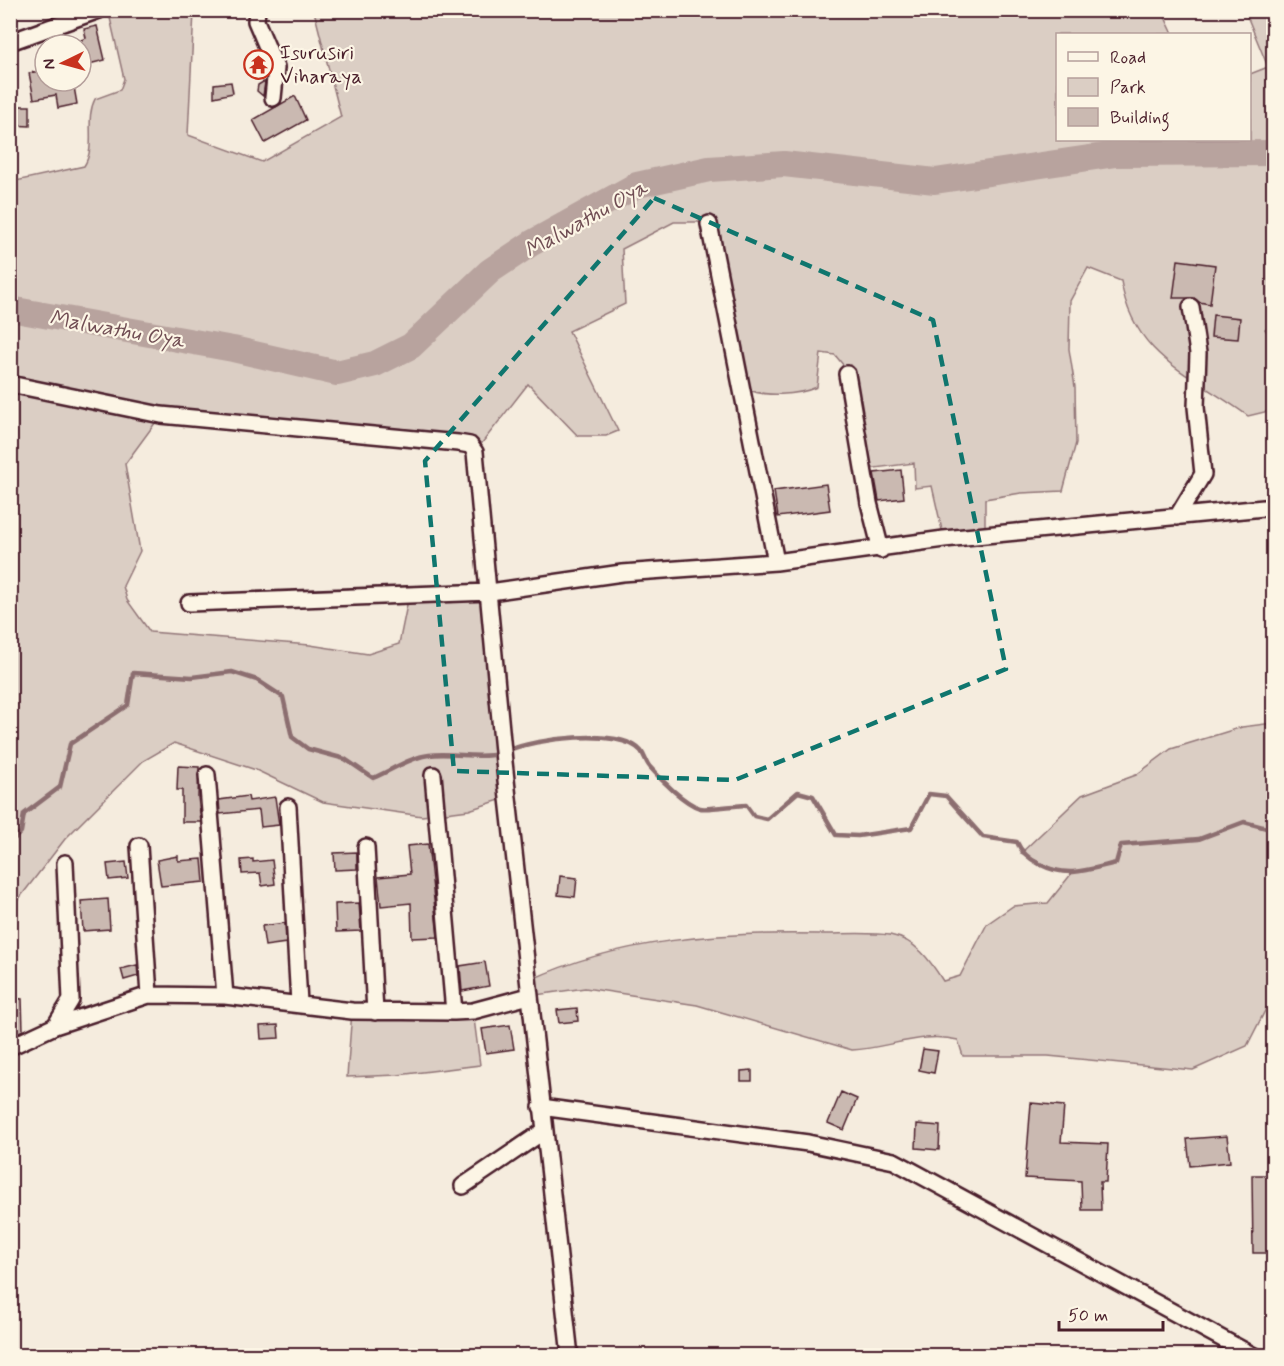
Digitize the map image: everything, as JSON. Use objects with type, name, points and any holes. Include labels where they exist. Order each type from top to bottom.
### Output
[{"type":"street","points":[[10,42],[74,15],[99,10]]},
{"type":"street","points":[[257,10],[256,21],[276,68],[273,98]]},
{"type":"street","points":[[709,224],[776,562]]},
{"type":"street","points":[[1177,517],[1203,474],[1196,407],[1198,352],[1191,308]]},
{"type":"street","points":[[847,375],[869,503],[881,550]]},
{"type":"street","points":[[10,384],[161,415],[470,445],[475,452],[490,592],[504,762],[570,1356]]},
{"type":"street","points":[[189,603],[490,592],[622,573],[776,562],[881,550],[944,539],[1274,507]]},
{"type":"street","points":[[207,775],[225,996]]},
{"type":"street","points":[[433,775],[454,1012]]},
{"type":"street","points":[[288,807],[299,1003]]},
{"type":"street","points":[[140,846],[149,994]]},
{"type":"street","points":[[366,847],[375,1012]]},
{"type":"street","points":[[55,1026],[71,1000],[65,863]]},
{"type":"street","points":[[10,1047],[55,1026],[149,994],[225,996],[375,1012],[473,1011],[530,996]]},
{"type":"street","points":[[542,1107],[808,1143],[894,1161],[1254,1356]]},
{"type":"street","points":[[463,1186],[544,1131]]},
{"type":"highlighted area","points":[[654,198],[933,320],[1006,669],[735,780],[454,771],[425,461]]},
{"type":"green space","points":[[129,11],[194,11],[188,135],[262,162],[341,117],[314,11],[1162,11],[1173,33],[1056,33],[1056,141],[1251,141],[1251,74],[1268,67],[1245,11],[1273,11],[1274,325],[1265,329],[1273,341],[1273,410],[1248,416],[1168,362],[1138,329],[1128,307],[1121,281],[1088,268],[1070,301],[1069,349],[1075,387],[1076,443],[1063,491],[1021,493],[985,499],[985,535],[944,539],[932,486],[915,488],[914,463],[867,469],[849,372],[835,355],[821,353],[817,387],[809,390],[771,394],[746,388],[711,250],[699,222],[674,222],[622,249],[625,304],[569,331],[618,431],[606,436],[578,436],[528,384],[475,452],[161,415],[125,464],[140,551],[123,586],[127,600],[150,632],[310,645],[368,654],[399,644],[409,595],[490,592],[509,797],[469,810],[422,816],[323,802],[256,770],[174,743],[143,761],[65,839],[11,909],[11,182],[84,166],[90,150],[90,116],[95,99],[120,90],[124,79],[110,18]]},
{"type":"green space","points":[[1273,723],[1273,995],[1247,1046],[1193,1070],[1048,1056],[963,1056],[958,1040],[932,1037],[852,1050],[697,1005],[585,988],[529,996],[528,981],[599,955],[672,941],[746,934],[864,933],[890,935],[915,946],[943,981],[960,976],[987,924],[1013,906],[1048,903],[1072,873],[1051,868],[1021,853],[1082,795],[1136,775],[1171,749],[1242,727]]},
{"type":"green space","points":[[352,1011],[473,1011],[480,1065],[398,1075],[347,1077]]},
{"type":"building","points":[[97,26],[105,60],[93,63],[93,33],[85,33],[84,29]]},
{"type":"building","points":[[33,72],[33,93],[75,93],[77,104],[58,108],[56,95],[34,99],[29,73]]},
{"type":"building","points":[[231,82],[233,93],[214,97],[214,84]]},
{"type":"building","points":[[265,82],[263,96],[257,91],[258,85]]},
{"type":"building","points":[[295,96],[306,120],[265,143],[253,120]]},
{"type":"building","points":[[10,106],[30,106],[30,126],[10,125]]},
{"type":"building","points":[[1178,260],[1215,265],[1210,304],[1199,302],[1194,298],[1173,298]]},
{"type":"building","points":[[1213,315],[1240,318],[1238,339],[1211,337]]},
{"type":"building","points":[[901,470],[904,498],[879,501],[874,473]]},
{"type":"building","points":[[826,484],[830,510],[778,517],[774,491]]},
{"type":"building","points":[[178,766],[199,767],[198,797],[201,822],[182,822],[182,790],[177,790]]},
{"type":"building","points":[[248,796],[249,801],[275,797],[279,825],[261,827],[259,810],[220,814],[219,800]]},
{"type":"building","points":[[428,844],[438,937],[412,938],[411,903],[381,906],[378,877],[410,874],[407,846]]},
{"type":"building","points":[[357,852],[357,869],[335,870],[334,853]]},
{"type":"building","points":[[178,856],[178,861],[202,859],[204,882],[161,886],[157,860]]},
{"type":"building","points":[[253,859],[253,862],[272,860],[275,884],[262,886],[260,873],[242,874],[241,860]]},
{"type":"building","points":[[126,862],[128,878],[109,880],[107,864]]},
{"type":"building","points":[[560,876],[577,878],[575,897],[558,895]]},
{"type":"building","points":[[108,899],[110,929],[83,931],[81,901]]},
{"type":"building","points":[[359,903],[361,931],[336,932],[335,904]]},
{"type":"building","points":[[285,923],[286,943],[265,946],[262,926]]},
{"type":"building","points":[[485,962],[489,986],[462,991],[460,966]]},
{"type":"building","points":[[137,965],[138,976],[124,980],[121,969]]},
{"type":"building","points":[[10,998],[22,999],[23,1030],[15,1034],[10,1034]]},
{"type":"building","points":[[577,1008],[578,1021],[559,1023],[557,1010]]},
{"type":"building","points":[[278,1025],[279,1038],[261,1039],[260,1026]]},
{"type":"building","points":[[510,1025],[514,1049],[486,1053],[482,1029]]},
{"type":"building","points":[[923,1049],[938,1051],[934,1073],[919,1070]]},
{"type":"building","points":[[752,1070],[752,1081],[741,1081],[741,1071]]},
{"type":"building","points":[[841,1092],[857,1099],[844,1130],[828,1123]]},
{"type":"building","points":[[1031,1103],[1064,1106],[1061,1142],[1108,1144],[1106,1182],[1100,1182],[1101,1210],[1082,1210],[1081,1181],[1025,1178]]},
{"type":"building","points":[[917,1124],[940,1126],[939,1150],[916,1148]]},
{"type":"building","points":[[1227,1136],[1230,1162],[1190,1166],[1187,1139]]},
{"type":"building","points":[[1252,1175],[1274,1175],[1274,1253],[1253,1253]]},
{"type":"waterway","name":"Malwathu Oya","points":[[10,309],[233,349],[337,373],[375,364],[411,346],[490,271],[532,243],[637,185],[709,169],[784,164],[935,181],[1116,154],[1274,153]]},
{"type":"waterway","points":[[10,843],[21,832],[24,814],[60,787],[70,744],[128,705],[133,673],[192,677],[232,672],[257,680],[283,697],[292,737],[308,749],[345,759],[373,778],[422,756],[499,754]]},
{"type":"waterway","points":[[507,751],[555,739],[596,737],[615,739],[641,751],[660,778],[694,806],[703,808],[746,805],[754,816],[767,819],[798,792],[813,796],[836,835],[858,836],[911,828],[929,794],[946,796],[983,837],[1017,842],[1026,855],[1033,860],[1048,868],[1065,872],[1084,871],[1116,863],[1121,845],[1199,839],[1244,822],[1274,830]]},
{"type":"place","name":"Isurusiri Viharaya","points":[[259,64]]}]
